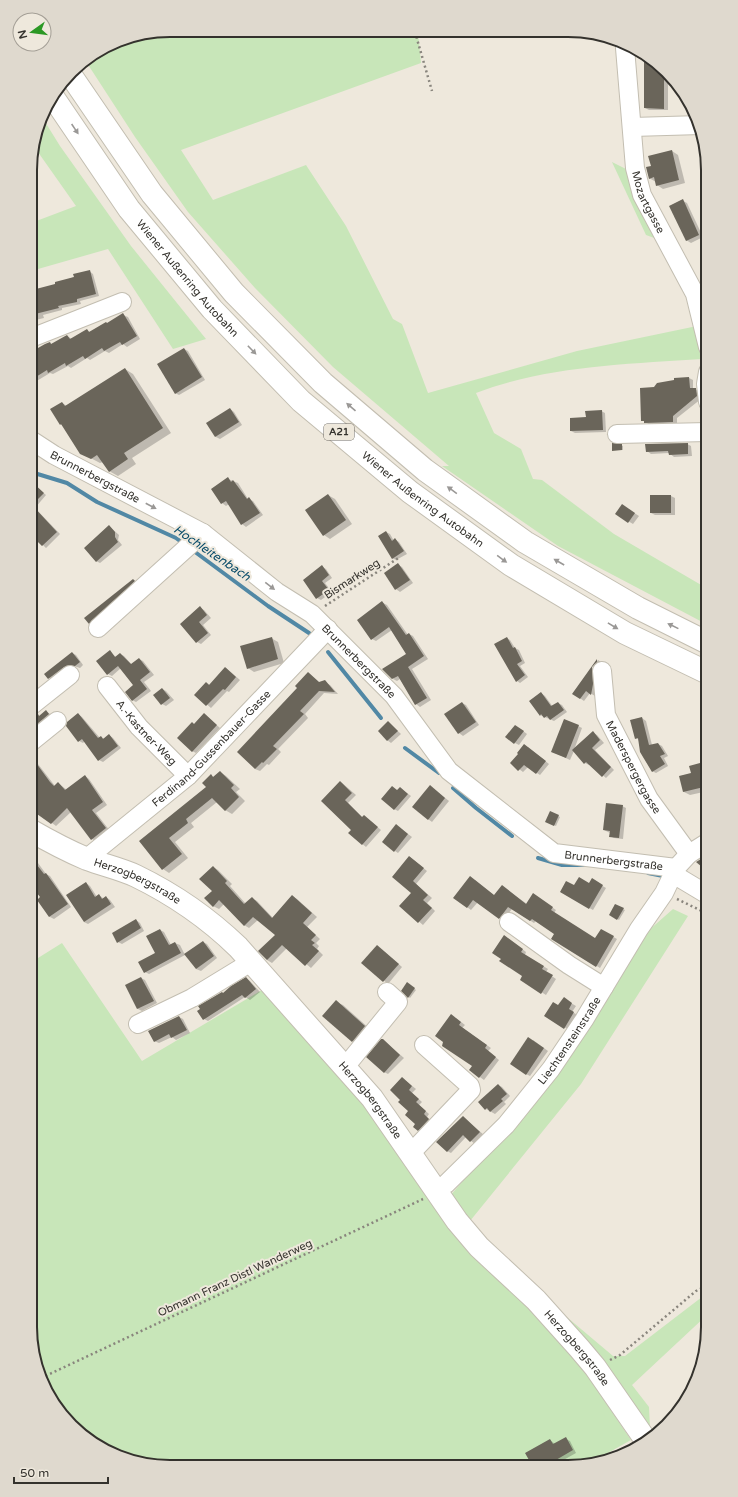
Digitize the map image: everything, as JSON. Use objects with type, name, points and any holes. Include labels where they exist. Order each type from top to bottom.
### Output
[{"type":"main road","name":"Wiener Außenring Autobahn","points":[[73,79],[152,194],[234,293],[323,383],[425,470],[525,542],[638,608],[701,640]]},
{"type":"main road","name":"Wiener Außenring Autobahn","points":[[56,102],[129,209],[212,309],[302,400],[410,492],[511,565],[625,633],[701,670]]},
{"type":"main road","name":"Herzogbergstraße","points":[[37,834],[87,858],[135,876],[178,900],[224,934],[251,962],[372,1098],[457,1221],[479,1247],[536,1300],[558,1323],[595,1367],[643,1437]]},
{"type":"street","name":"Mozartgasse","points":[[625,50],[635,168],[642,195],[695,294],[701,318]]},
{"type":"street","points":[[632,126],[693,125]]},
{"type":"street","points":[[37,336],[122,302]]},
{"type":"street","points":[[617,434],[701,432]]},
{"type":"street","name":"Brunnerbergstraße","points":[[37,444],[312,614],[394,696],[449,771],[554,853],[670,880],[701,892]]},
{"type":"street","points":[[98,628],[194,542]]},
{"type":"street","name":"Ferdinand-Gussenbauer-Gasse","points":[[87,858],[188,776],[328,629]]},
{"type":"street","name":"Maderspergergasse","points":[[602,671],[606,715],[649,799],[689,854]]},
{"type":"street","points":[[37,701],[70,675]]},
{"type":"street","name":"A.-Kastner-Weg","points":[[107,686],[139,727],[188,776]]},
{"type":"street","points":[[37,737],[57,721]]},
{"type":"street","name":"Liechtensteinstraße","points":[[436,1192],[506,1125],[551,1069],[584,1020],[670,880],[689,854],[701,846]]},
{"type":"street","points":[[510,922],[569,965],[604,987]]},
{"type":"street","points":[[138,1024],[192,998],[251,962]]},
{"type":"street","points":[[345,1067],[398,1002],[387,992]]},
{"type":"street","points":[[411,1153],[471,1090],[470,1086],[424,1045]]},
{"type":"path","points":[[416,37],[432,91]]},
{"type":"path","name":"Bismarkweg","points":[[312,614],[400,557]]},
{"type":"path","points":[[670,880],[701,908]]},
{"type":"path","name":"Obmann Franz Distl Wanderweg","points":[[46,1375],[436,1192]]},
{"type":"path","points":[[595,1367],[620,1355],[696,1291],[701,1288]]},
{"type":"green space","points":[[170,37],[418,37],[421,63],[181,150],[213,200],[306,165],[346,226],[393,319],[402,324],[428,393],[577,351],[697,326],[701,359],[616,365],[559,372],[503,384],[476,393],[494,433],[521,449],[533,479],[542,480],[614,534],[701,585],[701,621],[558,546],[442,466],[449,466],[333,367],[255,288],[188,212],[135,137],[88,65],[103,55],[127,44],[152,38]]},
{"type":"green space","points":[[46,123],[60,146],[131,246],[206,339],[173,349],[108,249],[37,269],[37,221],[76,206],[38,152]]},
{"type":"green space","points":[[612,162],[626,169],[633,189],[657,239],[646,235]]},
{"type":"green space","points":[[673,909],[688,916],[581,1084],[470,1221],[449,1197],[565,1064],[648,931]]},
{"type":"green space","points":[[62,943],[142,1061],[262,990],[367,1104],[586,1373],[631,1440],[605,1454],[586,1459],[568,1460],[170,1460],[152,1459],[119,1450],[89,1433],[70,1415],[59,1401],[44,1370],[37,1336],[37,959]]},
{"type":"green space","points":[[701,1298],[701,1321],[632,1385],[649,1407],[650,1428],[562,1313],[613,1356],[625,1356]]},
{"type":"building","points":[[644,61],[664,78],[664,109],[644,108]]},
{"type":"building","points":[[672,150],[679,180],[656,186],[654,177],[649,179],[646,167],[651,166],[648,156]]},
{"type":"building","points":[[683,199],[699,235],[686,241],[669,206]]},
{"type":"building","points":[[90,270],[96,294],[77,299],[77,302],[58,306],[59,308],[37,314],[37,289],[74,277],[73,274]]},
{"type":"building","points":[[123,313],[137,336],[122,345],[120,342],[104,351],[102,348],[85,359],[83,356],[66,366],[65,363],[48,373],[47,370],[37,376],[37,349],[50,342],[51,344],[67,335],[70,339],[87,329],[89,332],[106,322],[107,323]]},
{"type":"building","points":[[184,348],[202,377],[175,394],[157,364]]},
{"type":"building","points":[[125,368],[163,428],[124,453],[128,459],[109,472],[97,455],[91,459],[80,454],[50,409],[62,402],[65,406]]},
{"type":"building","points":[[689,377],[690,388],[696,388],[697,396],[673,416],[673,422],[644,423],[644,421],[641,421],[640,388],[654,387],[657,383],[674,380],[674,378]]},
{"type":"building","points":[[230,408],[239,422],[215,437],[206,423]]},
{"type":"building","points":[[602,410],[603,430],[570,431],[570,418],[586,417],[585,411]]},
{"type":"building","points":[[612,443],[622,444],[622,450],[612,451]]},
{"type":"building","points":[[688,443],[688,454],[669,455],[668,451],[646,452],[645,444]]},
{"type":"building","points":[[228,477],[231,482],[233,480],[247,499],[249,497],[260,513],[241,525],[226,501],[221,504],[211,489]]},
{"type":"building","points":[[37,487],[44,493],[37,500]]},
{"type":"building","points":[[328,494],[346,520],[323,536],[305,510]]},
{"type":"building","points":[[650,495],[671,495],[671,513],[650,513]]},
{"type":"building","points":[[622,504],[635,513],[628,523],[615,514]]},
{"type":"building","points":[[37,510],[57,532],[42,546],[37,541]]},
{"type":"building","points":[[109,525],[115,532],[115,537],[118,542],[96,562],[84,548]]},
{"type":"building","points":[[386,531],[392,541],[395,538],[404,551],[392,559],[378,536]]},
{"type":"building","points":[[398,563],[410,580],[395,590],[384,573]]},
{"type":"building","points":[[322,565],[329,575],[322,581],[329,590],[316,599],[303,580]]},
{"type":"building","points":[[133,579],[135,581],[89,624],[84,618]]},
{"type":"building","points":[[382,601],[406,635],[409,633],[424,656],[408,667],[427,698],[415,705],[398,676],[392,679],[382,669],[406,654],[389,627],[371,640],[357,620]]},
{"type":"building","points":[[200,606],[207,615],[199,622],[208,633],[196,643],[180,624]]},
{"type":"building","points":[[272,637],[278,659],[247,669],[240,646]]},
{"type":"building","points":[[507,637],[513,648],[515,647],[522,661],[517,664],[525,675],[516,682],[494,644]]},
{"type":"building","points":[[110,650],[115,657],[120,653],[131,664],[139,658],[150,672],[140,680],[147,689],[132,701],[125,692],[133,685],[118,666],[107,675],[96,661]]},
{"type":"building","points":[[72,652],[80,662],[75,666],[69,665],[64,667],[48,679],[44,674]]},
{"type":"building","points":[[597,659],[597,662],[592,667],[593,684],[591,695],[586,691],[580,699],[572,694]]},
{"type":"building","points":[[225,667],[236,677],[225,690],[223,689],[206,706],[194,695],[206,682],[209,685]]},
{"type":"building","points":[[308,672],[319,682],[325,680],[335,692],[319,691],[300,711],[304,714],[273,746],[277,749],[255,769],[237,752],[297,688],[295,686]]},
{"type":"building","points":[[162,688],[170,698],[161,705],[153,695]]},
{"type":"building","points":[[541,692],[551,706],[558,702],[564,710],[550,720],[547,716],[544,718],[541,714],[540,716],[529,701]]},
{"type":"building","points":[[462,702],[476,722],[458,734],[444,714]]},
{"type":"building","points":[[46,710],[49,714],[37,724],[37,714],[39,716]]},
{"type":"building","points":[[78,713],[98,738],[101,736],[103,739],[109,734],[118,746],[98,761],[82,739],[78,742],[66,726],[67,722]]},
{"type":"building","points":[[204,713],[217,725],[192,752],[177,738],[192,722],[194,724]]},
{"type":"building","points":[[642,717],[649,745],[658,743],[665,754],[660,756],[665,764],[652,772],[640,752],[638,738],[635,739],[630,720]]},
{"type":"building","points":[[564,719],[579,725],[566,758],[551,752]]},
{"type":"building","points":[[388,721],[398,731],[387,741],[378,731]]},
{"type":"building","points":[[515,725],[524,731],[514,744],[505,737]]},
{"type":"building","points":[[593,731],[600,740],[592,748],[611,767],[602,777],[586,762],[584,764],[572,750]]},
{"type":"building","points":[[524,744],[546,761],[536,774],[524,765],[518,771],[510,763]]},
{"type":"building","points":[[700,763],[701,788],[683,792],[679,776],[691,773],[689,766]]},
{"type":"building","points":[[37,764],[54,786],[58,782],[65,790],[85,775],[103,802],[92,810],[106,828],[91,840],[67,808],[51,824],[37,814]]},
{"type":"building","points":[[220,771],[234,785],[231,788],[239,797],[225,811],[212,798],[186,819],[188,823],[169,838],[182,854],[162,870],[139,841],[206,787],[202,783],[211,774],[213,777]]},
{"type":"building","points":[[340,781],[352,793],[345,800],[362,817],[364,815],[378,827],[362,845],[348,833],[351,830],[321,801]]},
{"type":"building","points":[[430,785],[445,798],[428,820],[412,807]]},
{"type":"building","points":[[392,786],[397,790],[400,787],[408,794],[394,810],[381,799]]},
{"type":"building","points":[[606,803],[623,805],[619,838],[609,837],[610,831],[603,830]]},
{"type":"building","points":[[550,811],[559,815],[554,826],[545,822]]},
{"type":"building","points":[[396,824],[408,834],[394,852],[382,842]]},
{"type":"building","points":[[409,856],[424,868],[413,881],[428,895],[423,900],[432,908],[418,923],[399,906],[411,893],[392,877]]},
{"type":"building","points":[[701,859],[701,866],[696,862]]},
{"type":"building","points":[[37,865],[44,874],[46,873],[68,904],[49,917],[37,900],[40,897],[37,893]]},
{"type":"building","points":[[213,866],[227,881],[225,883],[244,904],[252,897],[272,918],[292,895],[312,913],[303,923],[316,935],[311,940],[315,943],[312,945],[319,951],[305,966],[282,945],[267,960],[258,951],[275,935],[253,917],[244,926],[219,900],[213,907],[204,898],[212,891],[199,879]]},
{"type":"building","points":[[470,876],[494,895],[502,885],[526,904],[533,893],[553,907],[551,910],[595,938],[601,929],[614,936],[596,967],[551,939],[554,934],[532,919],[530,921],[508,907],[499,919],[473,900],[467,908],[453,898]]},
{"type":"building","points":[[579,877],[589,883],[592,878],[603,885],[589,909],[560,892],[566,881],[574,885]]},
{"type":"building","points":[[86,882],[95,897],[99,894],[102,899],[106,896],[111,904],[84,922],[66,895]]},
{"type":"building","points":[[615,904],[624,908],[617,920],[609,915]]},
{"type":"building","points":[[136,919],[141,928],[117,943],[112,933]]},
{"type":"building","points":[[160,929],[169,945],[175,942],[181,953],[144,973],[138,962],[155,953],[146,936]]},
{"type":"building","points":[[504,935],[523,949],[521,952],[544,966],[542,969],[553,975],[541,994],[520,980],[522,976],[499,961],[501,959],[492,953]]},
{"type":"building","points":[[203,941],[214,956],[196,969],[184,954]]},
{"type":"building","points":[[377,945],[399,964],[383,982],[361,963]]},
{"type":"building","points":[[141,977],[154,1001],[137,1009],[125,985]]},
{"type":"building","points":[[246,977],[256,989],[245,998],[242,995],[203,1020],[197,1011],[200,1009],[198,1006],[222,992],[223,993]]},
{"type":"building","points":[[407,982],[415,988],[408,998],[401,991]]},
{"type":"building","points":[[564,997],[572,1003],[569,1009],[574,1012],[564,1029],[544,1016],[553,1002],[558,1005]]},
{"type":"building","points":[[336,1000],[365,1026],[352,1042],[322,1016]]},
{"type":"building","points":[[451,1014],[461,1022],[459,1025],[487,1045],[485,1048],[496,1057],[479,1078],[469,1070],[472,1066],[442,1046],[443,1042],[435,1036]]},
{"type":"building","points":[[179,1016],[187,1030],[171,1038],[169,1034],[154,1042],[148,1031]]},
{"type":"building","points":[[528,1037],[544,1048],[526,1075],[510,1064]]},
{"type":"building","points":[[381,1039],[383,1039],[400,1055],[384,1073],[366,1057]]},
{"type":"building","points":[[402,1077],[412,1086],[409,1090],[419,1099],[416,1102],[426,1111],[424,1114],[429,1119],[418,1131],[413,1127],[415,1124],[405,1115],[408,1111],[398,1102],[400,1100],[390,1090]]},
{"type":"building","points":[[498,1084],[507,1094],[501,1099],[503,1101],[490,1112],[487,1108],[485,1110],[478,1102]]},
{"type":"building","points":[[463,1116],[480,1132],[470,1142],[463,1135],[447,1152],[436,1142]]},
{"type":"building","points":[[566,1437],[573,1450],[556,1460],[529,1460],[525,1453],[550,1439],[553,1444]]},
{"type":"waterway","name":"Hochleitenbach","points":[[37,474],[67,483],[97,502],[176,538],[184,544]]},
{"type":"waterway","name":"Hochleitenbach","points":[[191,549],[268,606],[309,633]]},
{"type":"waterway","name":"Hochleitenbach","points":[[328,652],[381,718]]},
{"type":"waterway","name":"Hochleitenbach","points":[[405,748],[439,773]]},
{"type":"waterway","name":"Hochleitenbach","points":[[453,788],[512,836]]},
{"type":"waterway","name":"Hochleitenbach","points":[[538,858],[562,865],[584,865]]},
{"type":"waterway","name":"Hochleitenbach","points":[[648,873],[666,878]]}]
